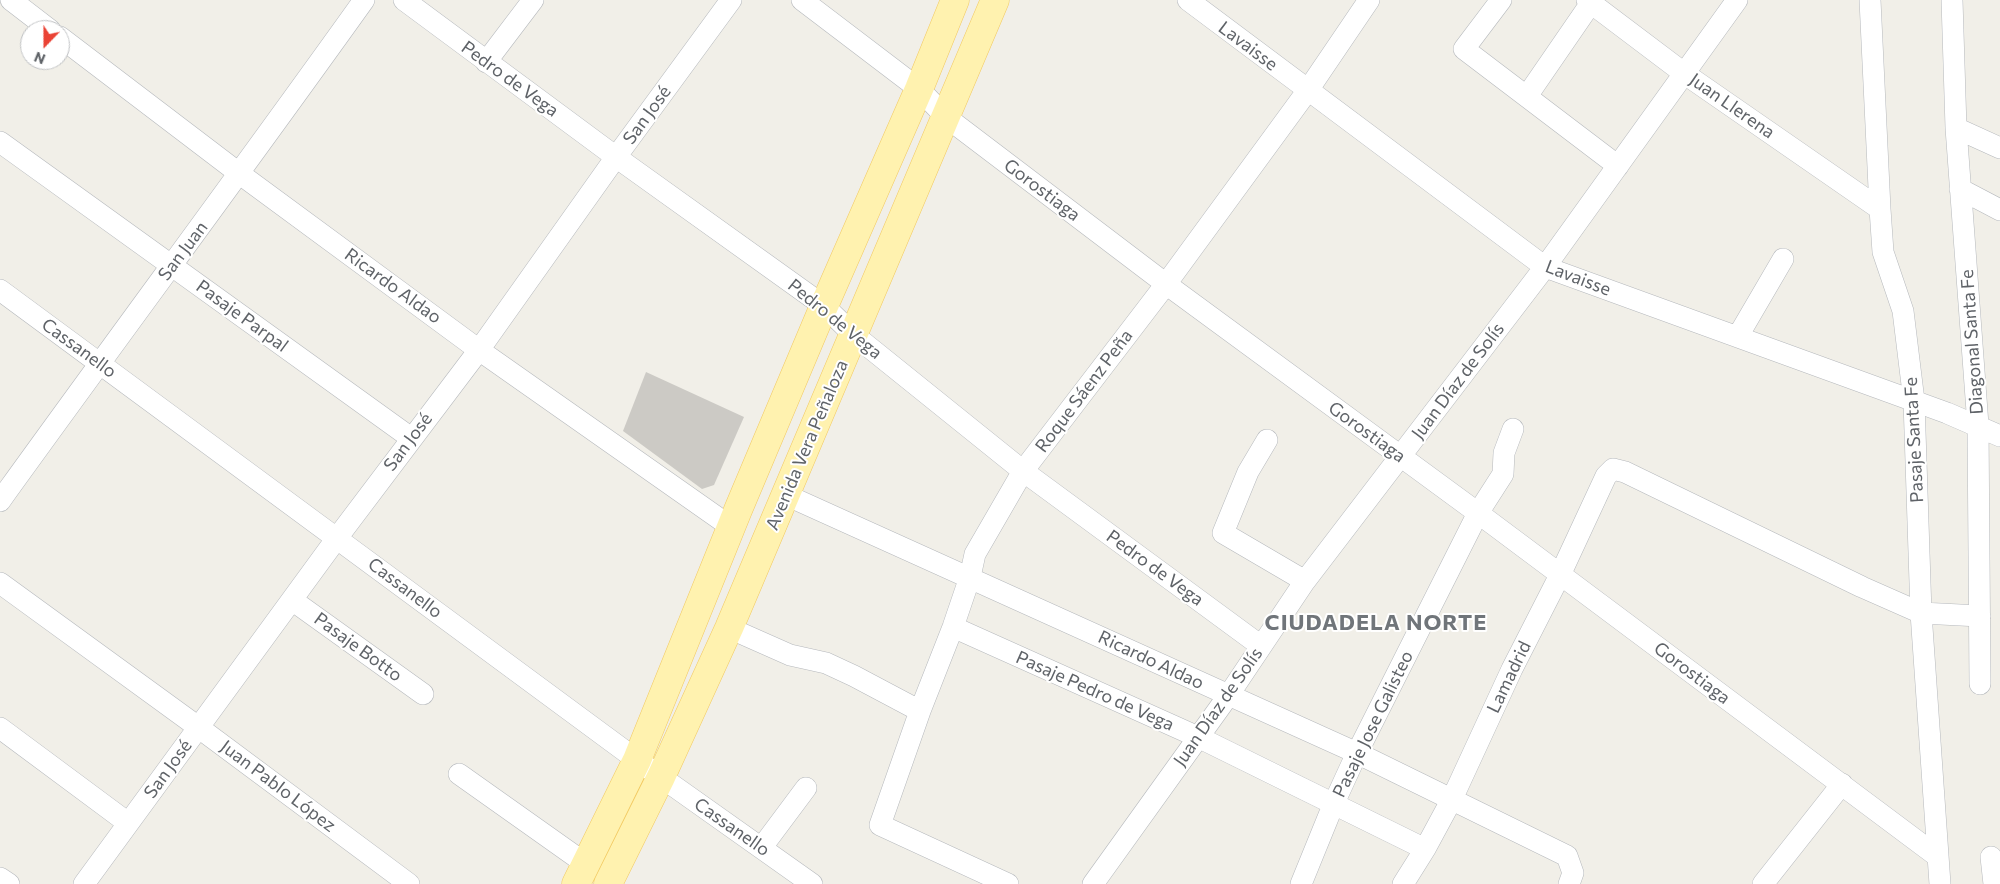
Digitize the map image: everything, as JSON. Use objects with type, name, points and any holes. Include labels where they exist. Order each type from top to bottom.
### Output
[{"type":"main road","points":[[581,874],[637,760],[731,527],[824,306],[919,90],[955,0]]},
{"type":"main road","name":"Avenida Vera Peñaloza","points":[[608,884],[661,778],[729,628],[995,0]]},
{"type":"street","points":[[11,0],[37,20]]},
{"type":"street","name":"San Juan","points":[[0,501],[99,363],[240,174],[364,0]]},
{"type":"street","name":"Pedro de Vega","points":[[404,0],[616,157],[824,306],[854,335],[1023,471],[1261,646]]},
{"type":"street","points":[[486,62],[533,0]]},
{"type":"street","name":"San José","points":[[84,884],[337,538],[479,350],[616,157],[731,0]]},
{"type":"street","name":"Gorostiaga","points":[[802,0],[919,90],[946,117],[1166,284],[1560,574],[1937,856]]},
{"type":"street","name":"Lavaisse","points":[[1188,0],[1545,267],[1914,401],[1978,425],[2000,436]]},
{"type":"street","name":"Roque Sáenz Peña","points":[[1008,884],[880,825],[920,712],[953,627],[970,577],[975,554],[1023,471],[1166,284],[1308,90],[1369,0]]},
{"type":"street","points":[[1501,0],[1464,49],[1618,166]]},
{"type":"street","name":"Juan Díaz de Solís","points":[[1093,884],[1228,696],[1306,581],[1545,267],[1738,0]]},
{"type":"street","name":"Pasaje Santa Fe","points":[[1870,0],[1883,252],[1903,311],[1914,401],[1921,612],[1940,884]]},
{"type":"street","name":"Diagonal Santa Fe","points":[[1952,0],[1956,128],[1978,425],[1980,684]]},
{"type":"street","points":[[1527,96],[1590,1]]},
{"type":"street","name":"Juan Llerena","points":[[1590,1],[1685,74],[1880,209]]},
{"type":"street","name":"Ricardo Aldao","points":[[70,45],[240,174],[479,350],[731,527]]},
{"type":"street","points":[[1956,128],[2000,148]]},
{"type":"street","name":"Pasaje Parpal","points":[[0,142],[411,438]]},
{"type":"street","points":[[1960,189],[2000,210]]},
{"type":"street","points":[[1738,336],[1783,259]]},
{"type":"street","name":"Cassanello","points":[[0,290],[661,778],[762,847],[812,884]]},
{"type":"street","name":"Pasaje Jose Galisteo","points":[[1301,884],[1357,753],[1478,514],[1503,474],[1504,453],[1513,429]]},
{"type":"street","points":[[1267,440],[1248,472],[1223,533],[1306,581]]},
{"type":"street","name":"Lamadrid","points":[[1409,882],[1452,799],[1512,668],[1560,574],[1606,476],[1614,470],[1625,472],[1862,587],[1921,612]]},
{"type":"street","name":"Ricardo Aldao","points":[[786,495],[1357,753],[1567,856],[1573,873],[1569,884]]},
{"type":"street","name":"Juan Pablo López","points":[[0,583],[410,884]]},
{"type":"street","name":"Pasaje Botto","points":[[292,600],[423,694]]},
{"type":"street","points":[[1921,612],[1980,616]]},
{"type":"street","name":"Pasaje Pedro de Vega","points":[[953,627],[1198,737],[1425,849]]},
{"type":"street","points":[[729,628],[790,655],[826,663],[840,669],[920,712]]},
{"type":"street","points":[[0,728],[128,823]]},
{"type":"street","points":[[459,774],[581,874]]},
{"type":"street","points":[[1763,884],[1842,784]]},
{"type":"street","points":[[762,847],[806,788]]},
{"type":"street","points":[[1991,857],[1994,884]]},
{"type":"street","points":[[0,878],[9,884]]},
{"type":"building","points":[[646,372],[744,417],[714,485],[702,489],[623,431]]},
{"type":"district","name":"CIUDADELA NORTE","points":[[1376,623]]}]
